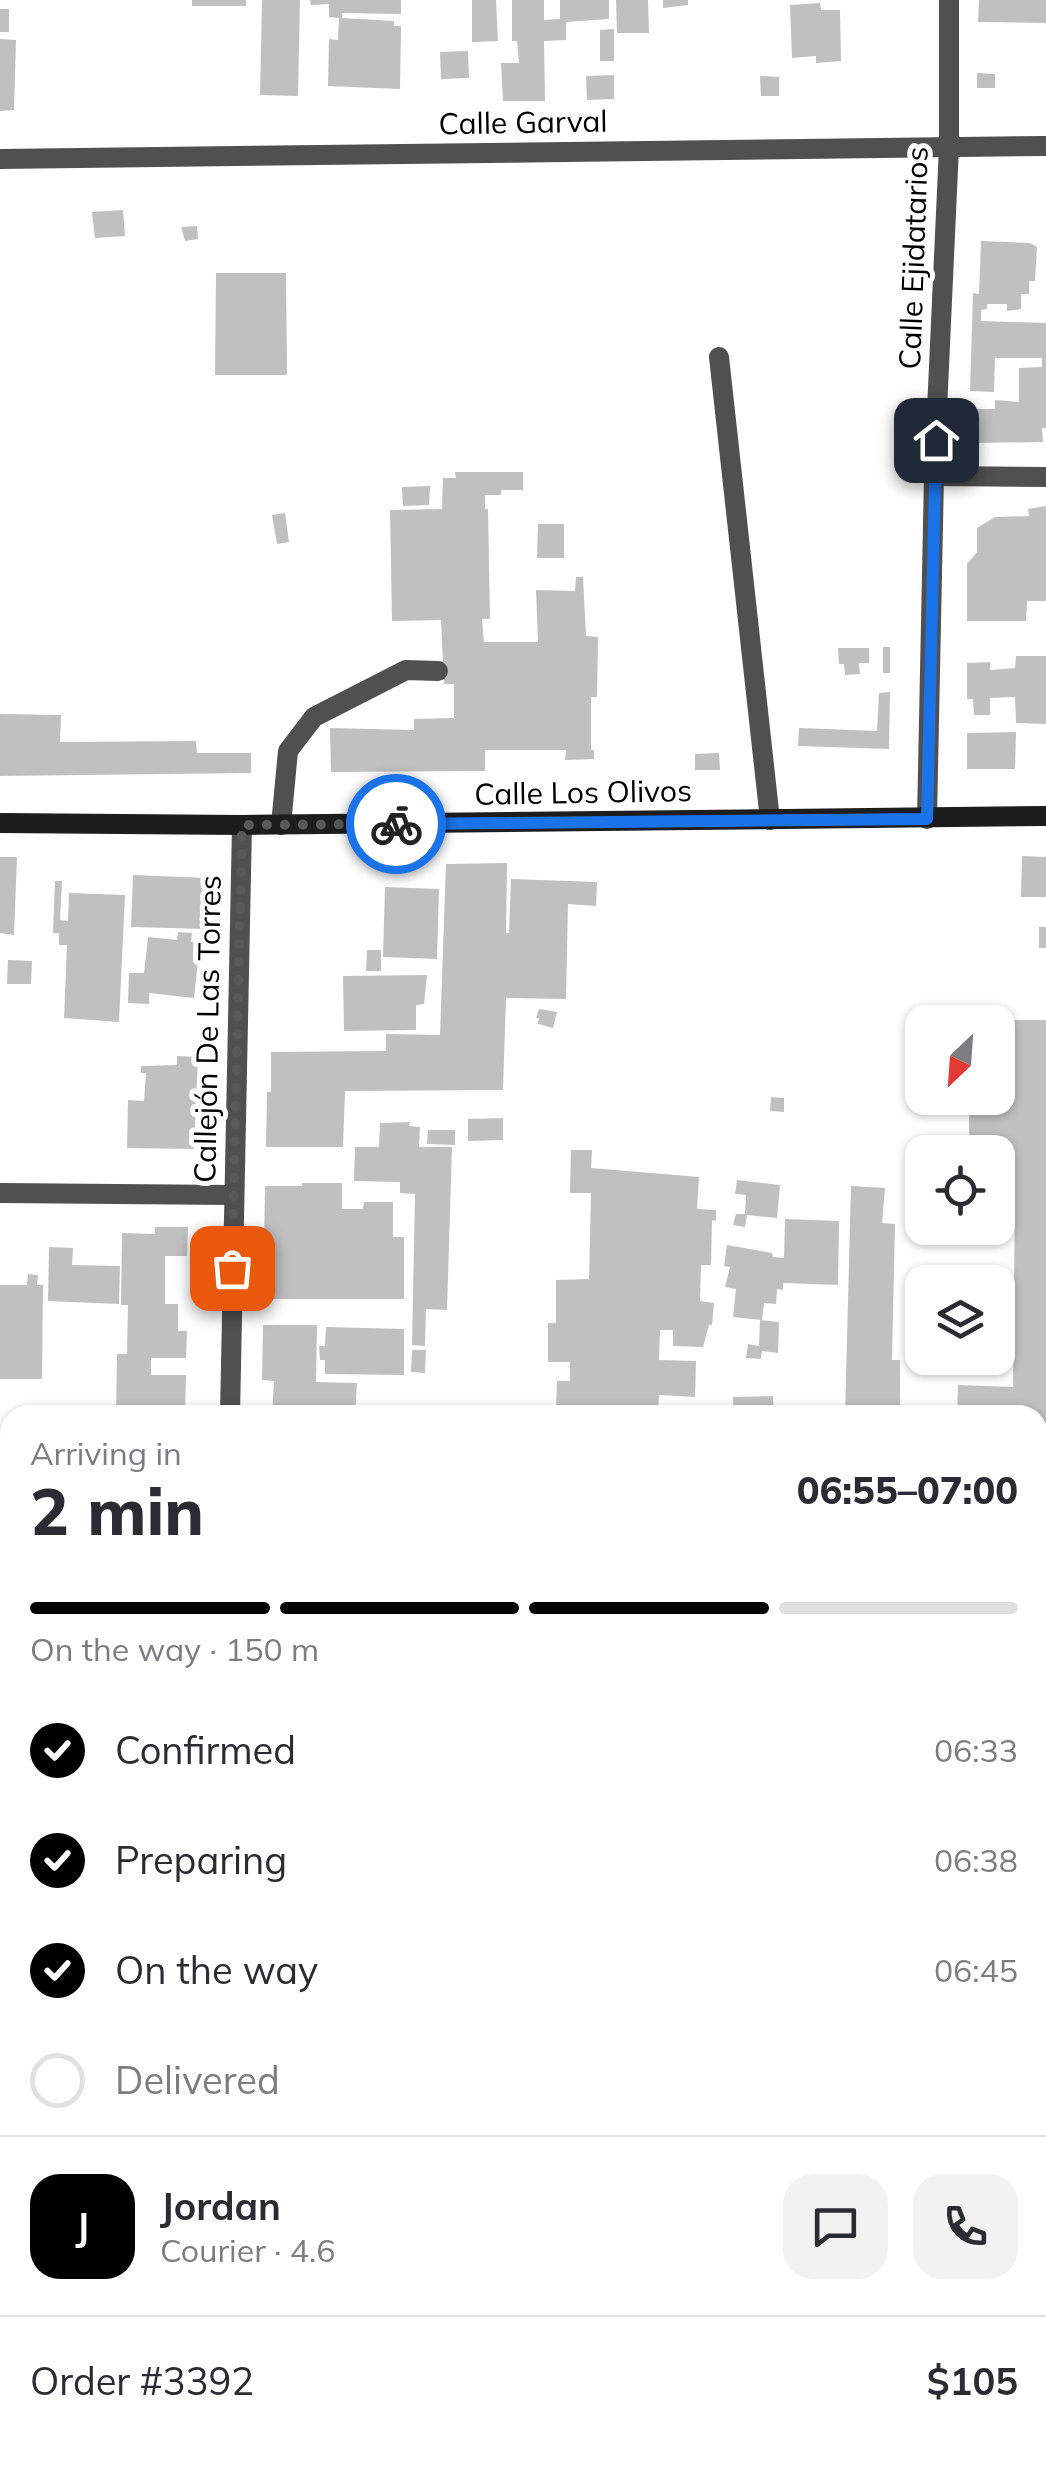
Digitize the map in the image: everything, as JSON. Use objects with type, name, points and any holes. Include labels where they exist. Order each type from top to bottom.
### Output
[{"type":"main road","name":"Calle Los Olivos","points":[[0,824],[281,825],[1046,816]]},
{"type":"street","name":"Calle Ejidatarios","points":[[927,819],[949,0]]},
{"type":"street","name":"Calle Garval","points":[[0,159],[1046,146]]},
{"type":"street","points":[[719,357],[770,820]]},
{"type":"street","points":[[934,476],[1046,477]]},
{"type":"street","points":[[281,825],[288,751],[314,718],[406,670],[438,671]]},
{"type":"street","name":"Callejón De Las Torres","points":[[230,1405],[242,825]]},
{"type":"street","points":[[0,1193],[233,1195]]},
{"type":"building","points":[[192,0],[246,0],[246,6],[192,6]]},
{"type":"building","points":[[262,0],[300,0],[298,96],[260,95]]},
{"type":"building","points":[[310,0],[401,0],[401,14],[342,13],[342,18],[394,21],[394,26],[401,26],[400,89],[328,86],[329,39],[338,40],[339,18],[329,17],[329,4],[311,5]]},
{"type":"building","points":[[472,0],[496,0],[498,41],[472,42]]},
{"type":"building","points":[[512,0],[544,0],[544,20],[560,19],[560,0],[609,0],[609,19],[566,22],[566,40],[544,41],[545,101],[503,101],[501,63],[519,63],[517,41],[512,41]]},
{"type":"building","points":[[616,0],[648,0],[649,33],[617,33]]},
{"type":"building","points":[[663,0],[688,0],[688,5],[663,8]]},
{"type":"building","points":[[979,0],[1046,0],[1046,23],[978,22]]},
{"type":"building","points":[[820,3],[821,10],[840,10],[841,61],[816,63],[816,56],[792,58],[790,5]]},
{"type":"building","points":[[0,9],[9,9],[9,32],[0,32]]},
{"type":"building","points":[[614,29],[614,61],[600,61],[600,30]]},
{"type":"building","points":[[0,39],[16,40],[14,110],[0,111]]},
{"type":"building","points":[[468,51],[469,78],[441,79],[440,52]]},
{"type":"building","points":[[977,73],[995,74],[995,88],[977,88]]},
{"type":"building","points":[[614,75],[614,99],[587,100],[586,76]]},
{"type":"building","points":[[760,76],[779,77],[779,96],[761,96]]},
{"type":"building","points":[[123,210],[125,236],[95,238],[92,212]]},
{"type":"building","points":[[197,226],[198,239],[185,241],[181,227]]},
{"type":"building","points":[[981,241],[1030,243],[1037,247],[1035,281],[1029,281],[1029,294],[1021,294],[1021,309],[1007,311],[1007,304],[987,304],[987,309],[981,310],[981,321],[1046,323],[1043,442],[973,443],[974,409],[995,409],[995,400],[1019,402],[1019,368],[1042,367],[1042,358],[995,358],[994,392],[970,391],[973,293],[979,294]]},
{"type":"building","points":[[216,273],[286,273],[287,375],[215,375]]},
{"type":"building","points":[[455,472],[523,472],[523,490],[485,495],[490,619],[482,619],[484,642],[538,642],[536,590],[575,591],[576,577],[583,577],[586,636],[598,637],[597,697],[591,697],[594,759],[565,760],[566,750],[485,750],[485,771],[331,772],[330,728],[414,730],[414,719],[454,718],[454,684],[444,684],[441,620],[392,621],[390,510],[442,509],[443,478],[456,478]]},
{"type":"building","points":[[430,486],[429,505],[403,506],[402,487]]},
{"type":"building","points":[[1046,506],[1046,601],[1027,601],[1026,621],[967,621],[967,564],[977,552],[977,528],[995,517],[1029,516],[1028,509]]},
{"type":"building","points":[[285,513],[289,542],[277,544],[272,515]]},
{"type":"building","points":[[538,524],[564,524],[564,558],[537,558]]},
{"type":"building","points":[[883,647],[890,647],[890,673],[883,673]]},
{"type":"building","points":[[838,648],[869,648],[869,663],[859,663],[860,674],[845,675],[844,664],[839,664]]},
{"type":"building","points":[[1016,656],[1046,656],[1046,724],[1016,723],[1015,697],[990,698],[990,715],[974,715],[973,699],[967,699],[967,663],[990,662],[990,670],[1015,668]]},
{"type":"building","points":[[890,692],[889,749],[798,746],[799,728],[877,731],[879,693]]},
{"type":"building","points":[[0,714],[61,715],[60,742],[196,741],[197,753],[251,753],[251,773],[0,776]]},
{"type":"building","points":[[1016,732],[1015,769],[967,769],[967,733]]},
{"type":"building","points":[[719,753],[720,770],[695,770],[695,754]]},
{"type":"building","points":[[1022,856],[1046,857],[1046,897],[1021,897]]},
{"type":"building","points":[[0,857],[17,857],[14,935],[0,933]]},
{"type":"building","points":[[507,863],[506,933],[511,879],[597,882],[596,906],[568,904],[566,999],[506,998],[503,1090],[345,1091],[343,1147],[266,1147],[271,1052],[386,1051],[386,1034],[440,1035],[446,864]]},
{"type":"building","points":[[133,875],[207,878],[205,929],[131,927]]},
{"type":"building","points":[[55,881],[62,881],[60,920],[68,921],[69,893],[125,895],[119,1022],[64,1018],[67,945],[59,945],[59,933],[53,933]]},
{"type":"building","points":[[385,887],[439,889],[437,959],[383,957]]},
{"type":"building","points":[[1039,927],[1046,927],[1046,948],[1039,948]]},
{"type":"building","points":[[178,932],[192,933],[191,942],[200,943],[194,998],[149,993],[149,1004],[128,1003],[129,973],[144,973],[148,937],[177,940]]},
{"type":"building","points":[[367,950],[381,950],[381,971],[366,971]]},
{"type":"building","points":[[8,960],[32,961],[31,984],[7,984]]},
{"type":"building","points":[[427,975],[424,1004],[416,1005],[416,1030],[344,1031],[343,976]]},
{"type":"building","points":[[539,1009],[557,1012],[553,1028],[538,1024]]},
{"type":"building","points":[[1015,1020],[1046,1020],[1046,1405],[957,1405],[958,1385],[1013,1387],[1015,1375],[1015,1135],[969,1135],[969,1115],[1015,1115]]},
{"type":"building","points":[[177,1056],[198,1057],[194,1149],[127,1148],[128,1100],[144,1101],[146,1073],[141,1073],[141,1066],[177,1065]]},
{"type":"building","points":[[771,1097],[784,1098],[784,1112],[770,1111]]},
{"type":"building","points":[[503,1118],[503,1140],[468,1141],[468,1119]]},
{"type":"building","points":[[410,1122],[409,1126],[420,1127],[419,1147],[452,1147],[447,1310],[426,1309],[425,1346],[412,1345],[415,1194],[400,1193],[400,1182],[354,1181],[355,1147],[379,1147],[380,1123]]},
{"type":"building","points":[[428,1130],[455,1130],[455,1145],[427,1144]]},
{"type":"building","points":[[571,1150],[592,1150],[591,1168],[699,1177],[697,1209],[716,1210],[716,1221],[712,1220],[711,1265],[701,1265],[700,1301],[714,1303],[712,1325],[703,1347],[673,1346],[673,1330],[660,1330],[659,1360],[696,1361],[695,1397],[659,1395],[658,1405],[556,1405],[557,1381],[570,1381],[570,1362],[548,1362],[548,1323],[556,1323],[556,1280],[589,1279],[591,1193],[570,1193]]},
{"type":"building","points":[[737,1180],[780,1185],[777,1218],[747,1215],[745,1227],[733,1225],[736,1214],[745,1214],[746,1195],[735,1194]]},
{"type":"building","points":[[342,1183],[342,1209],[363,1209],[364,1202],[393,1202],[393,1237],[404,1237],[404,1299],[263,1299],[265,1186]]},
{"type":"building","points":[[851,1186],[885,1188],[882,1223],[895,1224],[892,1360],[900,1360],[900,1405],[845,1405]]},
{"type":"building","points":[[785,1219],[839,1221],[838,1285],[783,1283],[783,1290],[777,1289],[776,1304],[764,1303],[762,1320],[733,1317],[736,1289],[725,1287],[730,1267],[724,1266],[727,1245],[784,1258]]},
{"type":"building","points":[[155,1227],[188,1227],[187,1256],[165,1256],[165,1304],[178,1304],[178,1331],[187,1331],[186,1358],[151,1358],[151,1375],[186,1375],[185,1405],[116,1405],[117,1354],[127,1354],[128,1305],[121,1305],[122,1233],[155,1234]]},
{"type":"building","points":[[49,1247],[73,1248],[72,1265],[120,1266],[119,1304],[48,1301]]},
{"type":"building","points":[[28,1274],[38,1275],[37,1285],[43,1285],[42,1379],[0,1379],[0,1285],[27,1285]]},
{"type":"building","points":[[760,1320],[779,1322],[778,1353],[762,1351],[761,1359],[746,1358],[748,1344],[759,1346]]},
{"type":"building","points":[[263,1325],[317,1325],[316,1382],[357,1383],[356,1405],[273,1405],[274,1381],[262,1380]]},
{"type":"building","points":[[326,1327],[404,1329],[404,1375],[325,1374],[319,1346],[325,1346]]},
{"type":"building","points":[[412,1350],[426,1350],[425,1373],[411,1372]]},
{"type":"building","points":[[773,1396],[773,1405],[733,1405],[733,1397]]},
{"type":"way so far","points":[[232,1268],[242,825],[396,824]]},
{"type":"route","points":[[396,824],[927,819],[936,440]]}]
